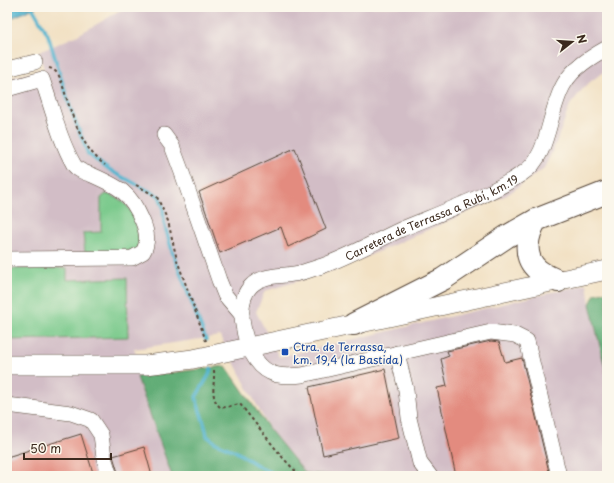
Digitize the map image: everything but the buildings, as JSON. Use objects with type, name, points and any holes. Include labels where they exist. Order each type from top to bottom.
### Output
[{"type":"highway","points":[[354,324],[443,279],[506,237],[536,220],[607,192]]},
{"type":"highway","points":[[536,220],[527,242],[528,254],[538,271],[558,281]]},
{"type":"main road","points":[[7,365],[146,365],[193,359],[250,348],[354,324],[607,270]]},
{"type":"street","name":"Carretera de Terrassa a Rubí, km.19","points":[[559,476],[527,341],[515,335],[491,332],[302,375],[284,377],[267,372],[256,360],[250,348],[242,314],[246,292],[251,286],[264,277],[300,273],[324,265],[461,204],[525,173],[536,159],[544,144],[551,115],[564,83],[580,66],[607,48]]},
{"type":"street","points":[[7,68],[35,62]]},
{"type":"street","points":[[7,88],[42,79],[66,147],[75,167],[115,186],[129,197],[135,204],[144,223],[147,240],[143,252],[132,258],[7,259]]},
{"type":"street","points":[[164,135],[172,146],[219,280],[226,295],[242,314]]},
{"type":"street","points":[[397,353],[406,390],[409,418],[420,463],[430,476]]},
{"type":"street","points":[[7,405],[71,414],[90,420],[101,435],[104,457],[110,476]]},
{"type":"path","points":[[35,62],[54,69],[60,77],[70,112],[84,140],[95,158],[106,166]]},
{"type":"path","points":[[132,183],[157,196],[168,221],[177,260],[206,342]]},
{"type":"path","points":[[212,364],[214,372],[212,385],[215,403],[221,408],[240,404],[278,452],[300,476]]},
{"type":"shaded area","points":[[127,7],[607,7],[607,69],[585,86],[570,105],[554,148],[544,168],[507,195],[341,268],[265,291],[256,312],[279,357],[587,284],[590,304],[607,376],[607,476],[344,476],[305,473],[270,430],[220,336],[134,349],[180,476],[7,476],[7,79],[44,69],[39,52],[76,36]]},
{"type":"green space","points":[[106,194],[122,201],[132,213],[137,229],[139,246],[134,251],[85,252],[83,233],[101,232],[101,198]]},
{"type":"green space","points":[[67,268],[67,280],[127,278],[128,337],[7,340],[7,269]]},
{"type":"green space","points":[[607,291],[607,376],[590,304],[595,294]]},
{"type":"green space","points":[[226,366],[270,430],[305,473],[344,476],[172,476],[137,377]]},
{"type":"water","points":[[7,7],[36,7],[7,20]]},
{"type":"waterway","points":[[32,7],[48,35],[70,107],[88,154],[109,170],[159,196],[163,207],[164,223],[173,254],[206,340]]},
{"type":"waterway","points":[[211,368],[209,375],[196,397],[207,436],[216,443],[235,451],[260,467],[270,471],[274,476]]},
{"type":"place","name":"Ctra. de Terrassa, km. 19,4 (la Bastida)","points":[[285,352]]}]
